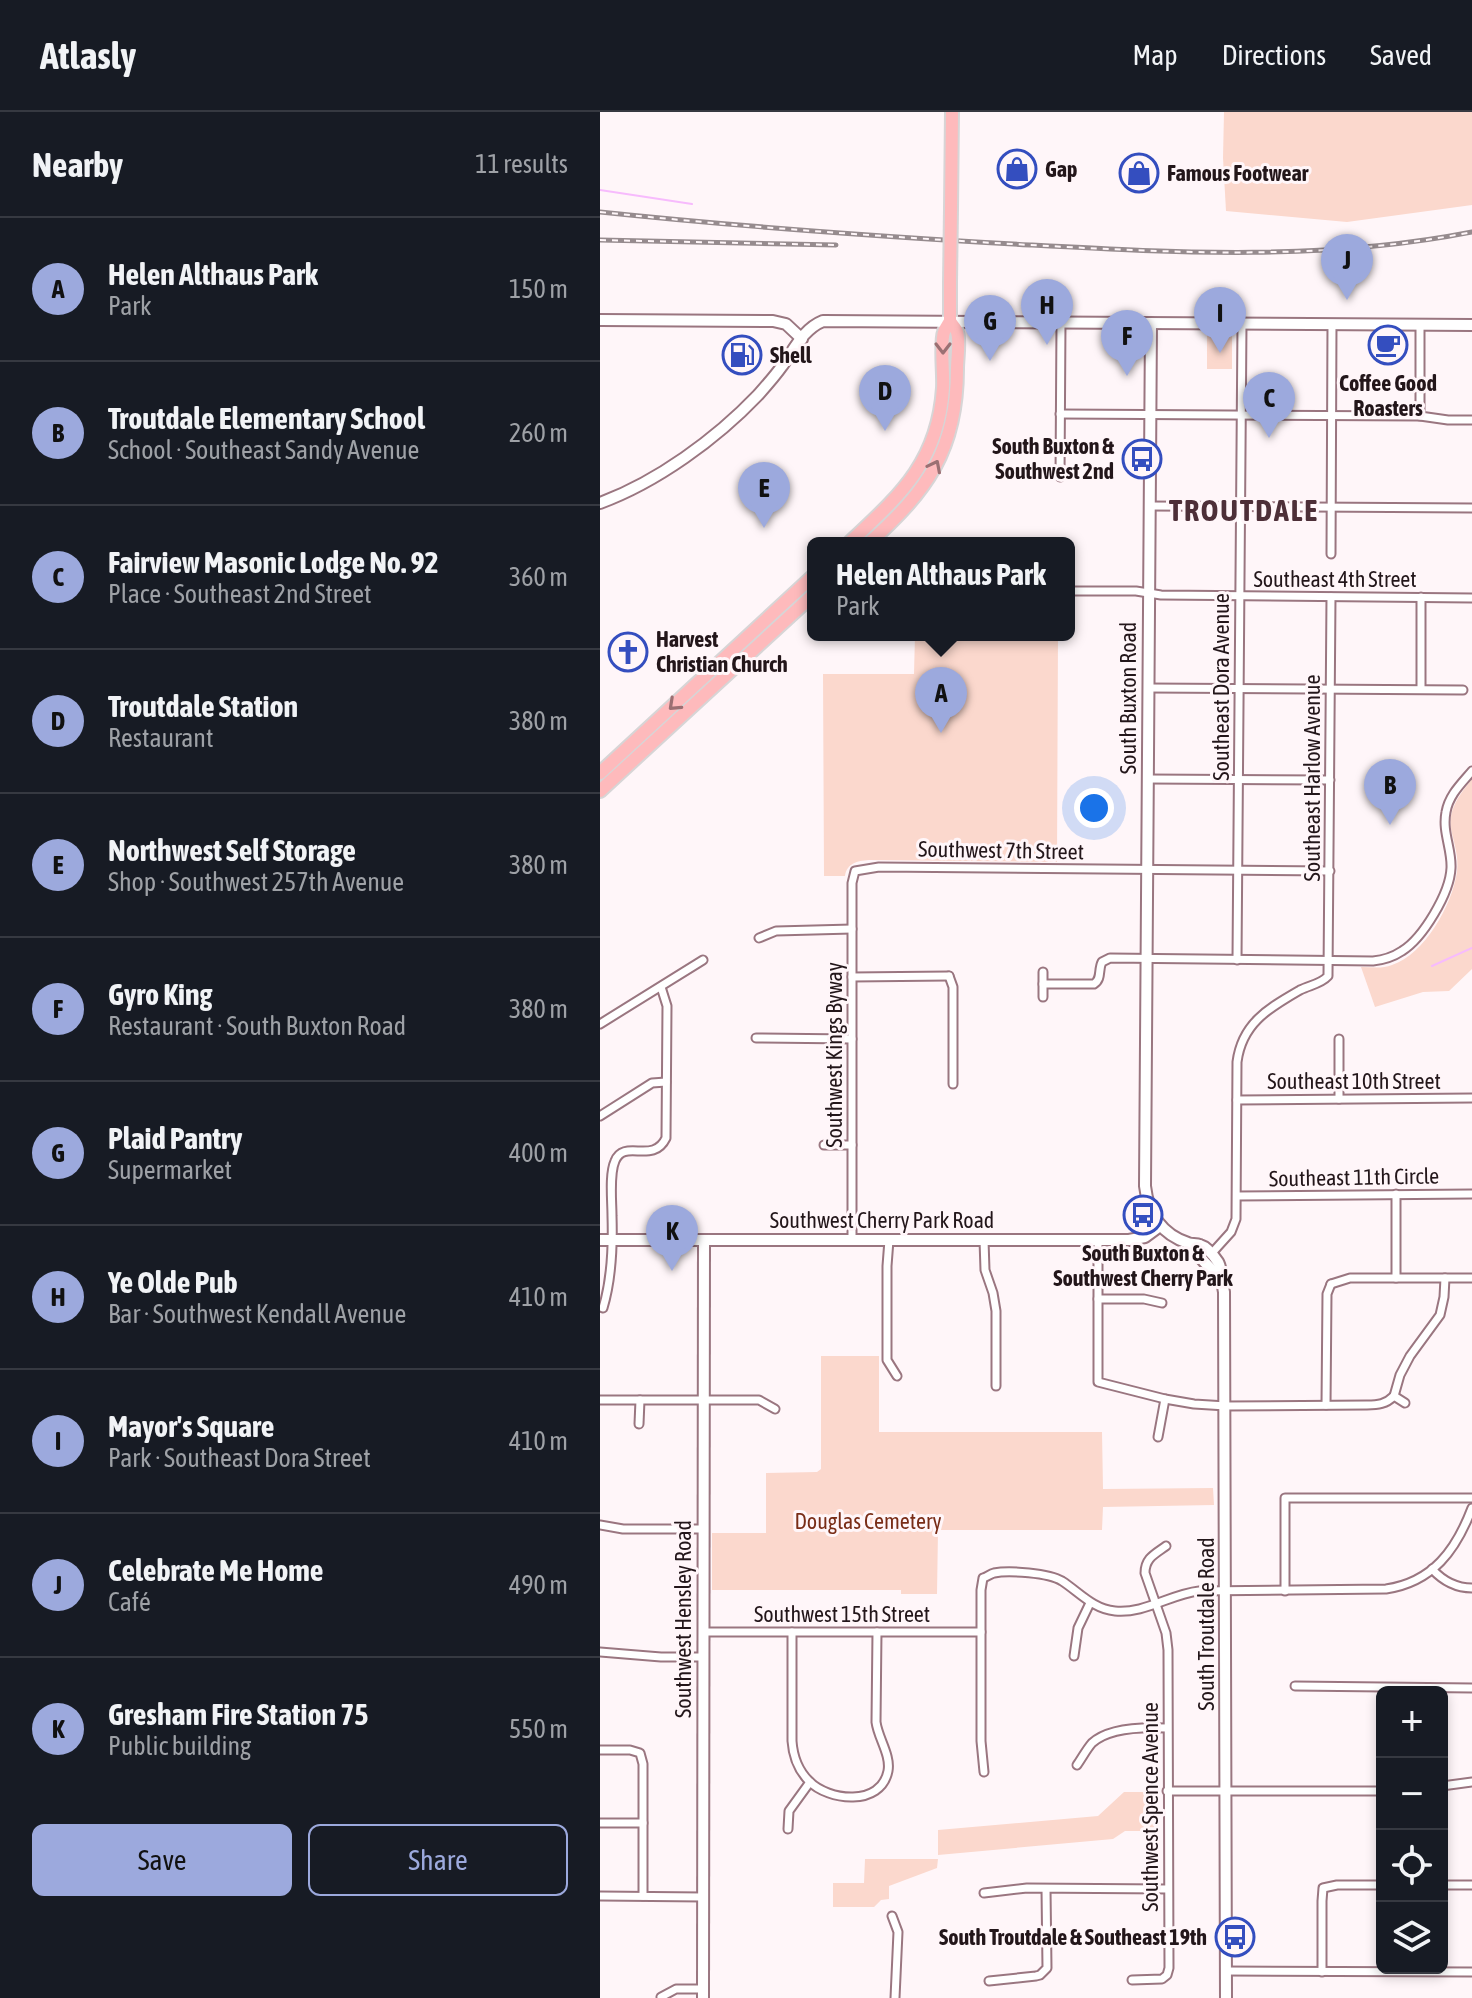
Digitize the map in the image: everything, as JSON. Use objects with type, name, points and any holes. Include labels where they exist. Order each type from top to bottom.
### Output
[{"type":"main road","points":[[855,537],[902,492],[924,459],[939,415],[943,390],[943,332],[950,321],[952,112]]},
{"type":"main road","points":[[875,537],[915,498],[943,449],[952,423],[957,381],[957,332],[950,321]]},
{"type":"main road","points":[[600,773],[807,582]]},
{"type":"main road","points":[[600,791],[807,601]]},
{"type":"street","points":[[600,320],[773,321],[786,324],[802,339]]},
{"type":"street","points":[[600,503],[650,480],[728,423],[768,384],[809,329],[823,321],[1472,325]]},
{"type":"street","points":[[1060,477],[1061,322]]},
{"type":"street","name":"South Buxton Road","points":[[1151,323],[1145,1186],[1148,1205],[1160,1226]]},
{"type":"street","name":"Southeast Dora Avenue","points":[[1237,960],[1242,323]]},
{"type":"street","points":[[1331,554],[1332,324]]},
{"type":"street","points":[[1420,325],[1420,416]]},
{"type":"street","points":[[1060,414],[1420,416],[1472,420]]},
{"type":"street","points":[[1150,506],[1472,508]]},
{"type":"street","name":"Southeast 4th Street","points":[[1075,591],[1472,598]]},
{"type":"street","name":"Southeast Harlow Avenue","points":[[1329,960],[1331,597]]},
{"type":"street","points":[[1421,597],[1421,689]]},
{"type":"street","points":[[1148,688],[1463,690]]},
{"type":"street","points":[[1043,984],[1094,984],[1106,960],[1373,961],[1388,958],[1407,948],[1442,901],[1451,866],[1445,815],[1454,793],[1472,771]]},
{"type":"street","points":[[1148,779],[1330,780]]},
{"type":"street","name":"Southwest 7th Street","points":[[855,871],[879,867],[1330,871]]},
{"type":"street","name":"Southwest Kings Byway","points":[[852,1240],[852,883],[855,871]]},
{"type":"street","points":[[759,938],[776,931],[852,929]]},
{"type":"street","points":[[600,1024],[703,960]]},
{"type":"street","points":[[1191,1245],[1199,1244],[1212,1253],[1234,1226],[1239,1051],[1247,1031],[1261,1015],[1325,980],[1329,960]]},
{"type":"street","points":[[953,1084],[953,987],[949,976],[954,966]]},
{"type":"street","points":[[1043,972],[1043,997]]},
{"type":"street","points":[[852,977],[949,976]]},
{"type":"street","points":[[603,1308],[611,1272],[613,1166],[619,1154],[657,1150],[665,1142],[667,1006],[661,987]]},
{"type":"street","points":[[756,1038],[852,1039]]},
{"type":"street","points":[[1339,1039],[1339,1099]]},
{"type":"street","points":[[600,1116],[652,1083],[666,1082]]},
{"type":"street","name":"Southeast 10th Street","points":[[1237,1100],[1472,1098]]},
{"type":"street","points":[[824,1145],[852,1145]]},
{"type":"street","points":[[600,1189],[612,1189]]},
{"type":"street","points":[[1396,1194],[1396,1278]]},
{"type":"street","name":"Southeast 11th Circle","points":[[1237,1196],[1472,1194]]},
{"type":"street","points":[[1160,1226],[1191,1245],[1212,1271],[1220,1276]]},
{"type":"street","name":"Southwest Cherry Park Road","points":[[600,1240],[1138,1239],[1160,1226]]},
{"type":"street","name":"Southwest Hensley Road","points":[[703,1994],[704,1240]]},
{"type":"street","points":[[889,1240],[887,1360],[897,1376]]},
{"type":"street","points":[[984,1240],[985,1270],[996,1311],[996,1386]]},
{"type":"street","points":[[1098,1240],[1098,1382],[1194,1404],[1326,1405],[1380,1404],[1388,1401],[1394,1396],[1405,1365],[1440,1315],[1445,1278]]},
{"type":"street","name":"South Troutdale Road","points":[[1212,1253],[1221,1268],[1225,1299],[1226,1998]]},
{"type":"street","points":[[1326,1405],[1328,1283],[1350,1278],[1472,1278]]},
{"type":"street","points":[[1098,1299],[1144,1299],[1162,1303]]},
{"type":"street","points":[[1394,1396],[1405,1403]]},
{"type":"street","points":[[1158,1437],[1165,1399]]},
{"type":"street","points":[[600,1400],[759,1400],[775,1409]]},
{"type":"street","points":[[639,1424],[640,1400]]},
{"type":"street","points":[[1285,1591],[1285,1498],[1472,1498]]},
{"type":"street","points":[[984,1772],[981,1741],[983,1578],[994,1573],[1050,1575],[1060,1579],[1090,1603],[1120,1612],[1191,1592],[1386,1589],[1413,1581],[1445,1558],[1463,1532],[1472,1508]]},
{"type":"street","points":[[600,1525],[623,1529],[704,1529]]},
{"type":"street","name":"Southwest Spence Avenue","points":[[1132,1980],[1162,1979],[1169,1968],[1167,1640],[1145,1573],[1148,1558],[1166,1546]]},
{"type":"street","points":[[1432,1569],[1455,1585],[1472,1588]]},
{"type":"street","points":[[1074,1656],[1078,1628],[1090,1603]]},
{"type":"street","name":"Southwest 15th Street","points":[[704,1632],[981,1632]]},
{"type":"street","points":[[792,1632],[793,1750],[798,1766],[810,1782],[826,1793],[844,1797],[862,1796],[878,1788],[888,1774],[887,1756],[876,1722],[877,1632]]},
{"type":"street","points":[[600,1652],[632,1656],[703,1657]]},
{"type":"street","points":[[1295,1686],[1376,1689]]},
{"type":"street","points":[[1448,1689],[1472,1688]]},
{"type":"street","points":[[1077,1765],[1099,1738],[1140,1727],[1167,1728]]},
{"type":"street","points":[[600,1750],[640,1753],[643,1764],[643,1896]]},
{"type":"street","points":[[788,1829],[789,1811],[810,1782]]},
{"type":"street","points":[[1448,1785],[1472,1782]]},
{"type":"street","points":[[1167,1791],[1376,1791]]},
{"type":"street","points":[[600,1823],[643,1823]]},
{"type":"street","points":[[1322,1972],[1323,1888],[1376,1885]]},
{"type":"street","points":[[1448,1885],[1472,1885]]},
{"type":"street","points":[[984,1893],[1027,1888],[1167,1889]]},
{"type":"street","points":[[989,1981],[1036,1976],[1047,1968],[1046,1889]]},
{"type":"street","points":[[600,1896],[703,1897]]},
{"type":"street","points":[[892,1916],[898,1932],[895,1998]]},
{"type":"street","points":[[1226,1971],[1472,1972]]},
{"type":"street","points":[[661,1997],[676,1989],[703,1994]]},
{"type":"green space","points":[[1224,112],[1472,112],[1472,205],[1347,222],[1226,211]]},
{"type":"green space","points":[[1207,334],[1232,335],[1232,369],[1207,369]]},
{"type":"green space","points":[[915,641],[1058,641],[1057,862],[869,860],[853,864],[845,876],[824,876],[823,674],[914,674]]},
{"type":"green space","points":[[1472,779],[1472,969],[1449,991],[1423,992],[1375,1007],[1361,967],[1384,967],[1404,959],[1435,927],[1449,899],[1457,872],[1451,815],[1459,796]]},
{"type":"green space","name":"Douglas Cemetery","points":[[821,1356],[879,1356],[879,1432],[1102,1432],[1103,1489],[1213,1488],[1214,1505],[1103,1507],[1102,1530],[938,1530],[937,1594],[901,1594],[901,1590],[712,1590],[712,1533],[766,1533],[766,1473],[817,1472],[821,1469]]},
{"type":"green space","points":[[1124,1792],[1159,1792],[1159,1831],[1125,1831],[1113,1839],[938,1855],[938,1830],[1098,1816]]},
{"type":"green space","points":[[865,1859],[938,1859],[937,1868],[889,1886],[889,1899],[881,1900],[874,1907],[833,1907],[833,1883],[864,1883]]},
{"type":"waterway","points":[[600,190],[692,204]]},
{"type":"waterway","points":[[1432,966],[1472,948]]},
{"type":"railway","points":[[600,212],[868,235],[1197,252],[1307,251],[1417,241],[1472,232]]},
{"type":"railway","points":[[600,240],[836,245]]},
{"type":"place","name":"Gap","points":[[1017,169]]},
{"type":"place","name":"Famous Footwear","points":[[1139,173]]},
{"type":"place","name":"Celebrate Me Home","points":[[1347,300]]},
{"type":"place","name":"Ye Olde Pub","points":[[1047,345]]},
{"type":"place","name":"Coffee Good Roasters","points":[[1388,345]]},
{"type":"place","name":"Mayor's Square","points":[[1220,353]]},
{"type":"place","name":"Shell","points":[[742,355]]},
{"type":"place","name":"Plaid Pantry","points":[[990,361]]},
{"type":"place","name":"Gyro King","points":[[1127,376]]},
{"type":"place","name":"Troutdale Station","points":[[885,431]]},
{"type":"place","name":"Fairview Masonic Lodge No. 92","points":[[1269,438]]},
{"type":"place","name":"South Buxton & Southwest 2nd","points":[[1142,459]]},
{"type":"place","name":"Northwest Self Storage","points":[[764,528]]},
{"type":"place","name":"Harvest Christian Church","points":[[628,652]]},
{"type":"place","name":"Helen Althaus Park","points":[[941,733]]},
{"type":"place","name":"Troutdale Elementary School","points":[[1390,825]]},
{"type":"place","name":"South Buxton & Southwest Cherry Park","points":[[1143,1215]]},
{"type":"place","name":"Gresham Fire Station 75","points":[[672,1271]]},
{"type":"place","name":"South Troutdale & Southeast 19th","points":[[1235,1937]]},
{"type":"district","name":"TROUTDALE","points":[[1244,510]]}]
